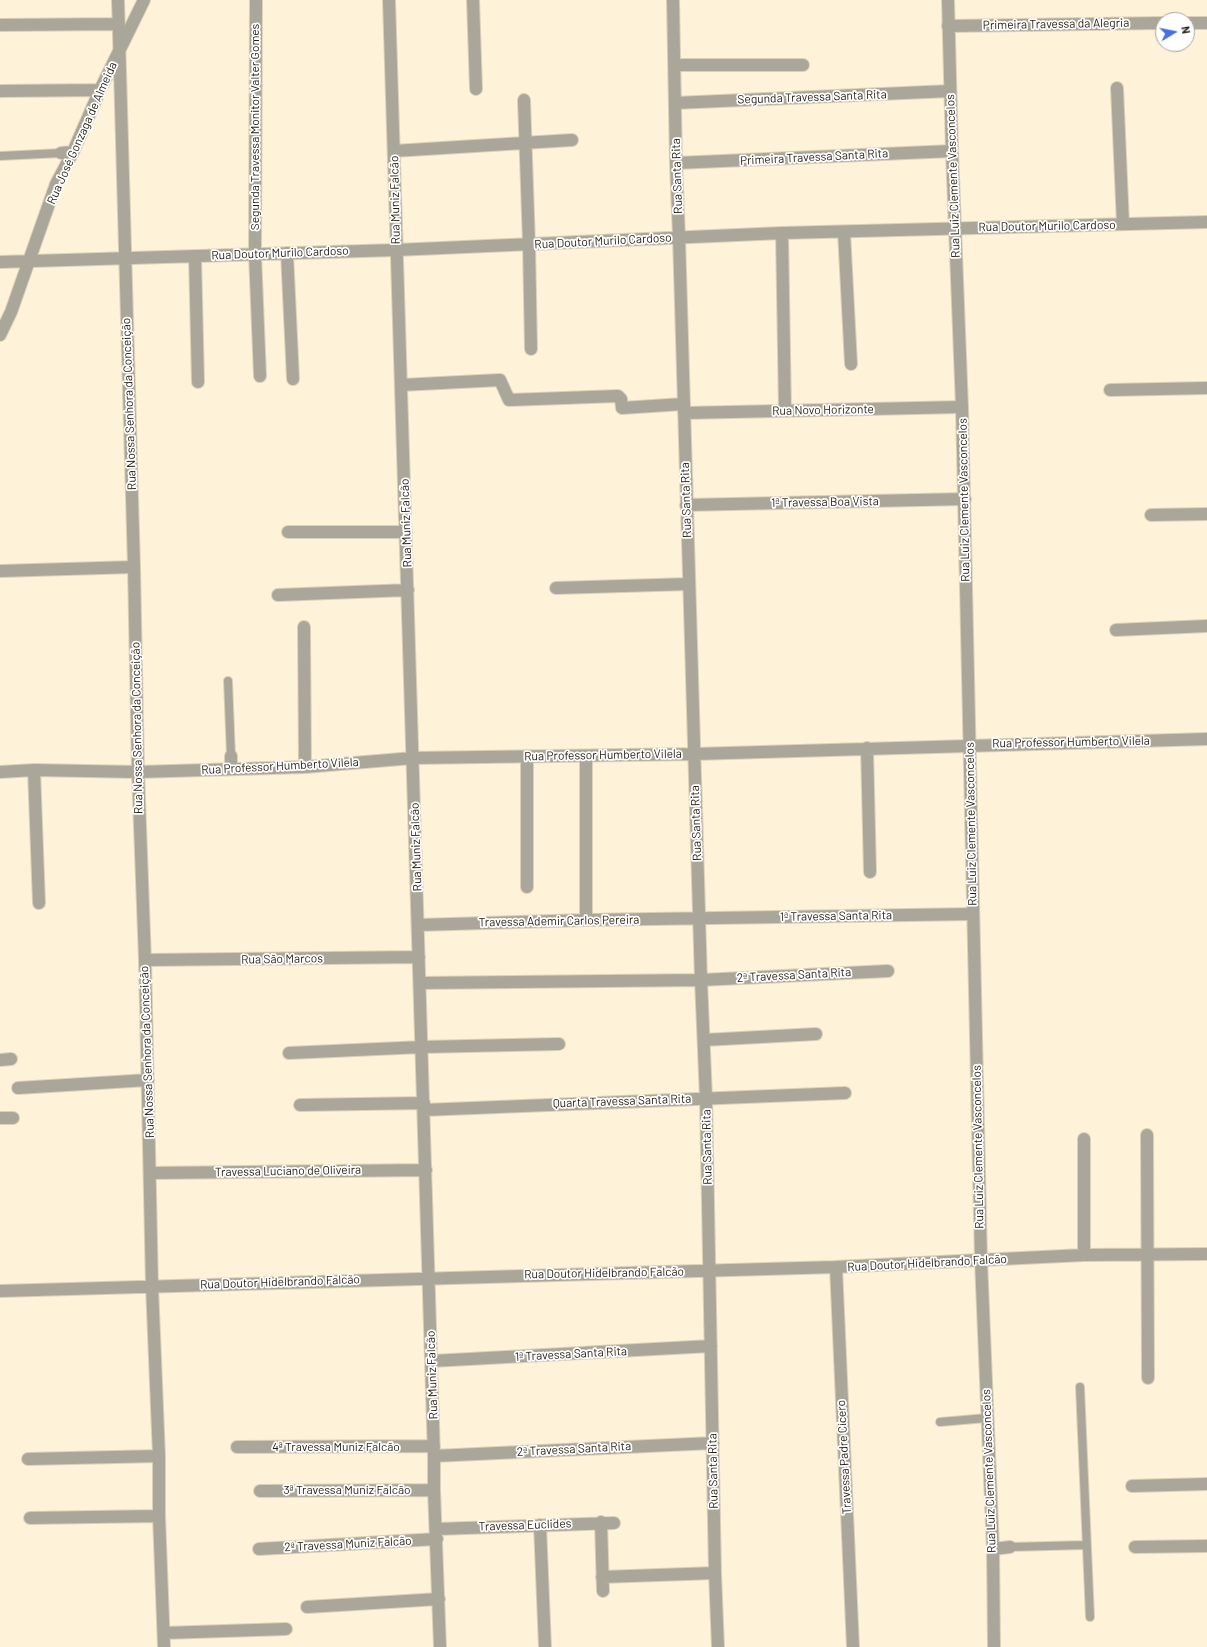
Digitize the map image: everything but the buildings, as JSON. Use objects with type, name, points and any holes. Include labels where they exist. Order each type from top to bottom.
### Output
[{"type":"street","name":"Rua Nossa Senhora da Conceição","points":[[118,0],[134,567],[138,772],[151,1173],[152,1286],[159,1456],[159,1516],[164,1647]]},
{"type":"street","name":"Rua José Gonzaga de Almeida","points":[[0,335],[11,312],[30,261],[67,152],[100,90],[144,0]]},
{"type":"street","name":"Segunda Travessa Monitor Valter Gomes","points":[[256,0],[255,254],[260,376]]},
{"type":"street","name":"Rua Muniz Falcão","points":[[389,0],[440,1647]]},
{"type":"street","points":[[473,0],[476,89]]},
{"type":"street","name":"Rua Santa Rita","points":[[673,0],[683,409],[706,1098],[715,1573],[718,1647]]},
{"type":"street","name":"Rua Luiz Clemente Vasconcelos","points":[[948,0],[965,499],[981,1260],[993,1549],[994,1647]]},
{"type":"street","name":"Primeira Travessa da Alegria","points":[[948,26],[1155,23]]},
{"type":"street","points":[[1195,23],[1207,23]]},
{"type":"street","points":[[0,25],[118,24]]},
{"type":"street","points":[[675,65],[803,65]]},
{"type":"street","points":[[1117,88],[1123,224]]},
{"type":"street","points":[[0,91],[100,90]]},
{"type":"street","name":"Segunda Travessa Santa Rita","points":[[675,103],[950,91]]},
{"type":"street","points":[[524,100],[531,349]]},
{"type":"street","points":[[394,151],[572,140]]},
{"type":"street","name":"Primeira Travessa Santa Rita","points":[[676,163],[952,151]]},
{"type":"street","name":"Rua Doutor Murilo Cardoso","points":[[0,262],[396,250],[782,233],[1207,222]]},
{"type":"street","points":[[844,232],[851,364]]},
{"type":"street","points":[[782,233],[785,411]]},
{"type":"street","points":[[287,253],[293,380]]},
{"type":"street","points":[[195,256],[198,382]]},
{"type":"street","name":"Rua Novo Horizonte","points":[[401,385],[500,380],[509,400],[618,396],[621,399],[622,408],[785,411],[962,407]]},
{"type":"street","points":[[1110,390],[1207,388]]},
{"type":"street","name":"1ª Travessa Boa Vista","points":[[686,505],[965,499]]},
{"type":"street","points":[[1151,515],[1207,514]]},
{"type":"street","points":[[288,532],[406,532]]},
{"type":"street","points":[[0,572],[134,567]]},
{"type":"street","points":[[556,588],[689,584]]},
{"type":"street","points":[[278,595],[408,590]]},
{"type":"street","points":[[1116,630],[1207,626]]},
{"type":"street","points":[[304,627],[305,767]]},
{"type":"street","name":"Rua Professor Humberto Vilela","points":[[0,772],[34,770],[138,772],[305,767],[413,758],[694,754],[1207,739]]},
{"type":"street","points":[[867,748],[870,872]]},
{"type":"street","points":[[231,756],[232,769]]},
{"type":"street","points":[[527,756],[527,887]]},
{"type":"street","points":[[586,756],[586,920]]},
{"type":"street","points":[[34,770],[39,902]]},
{"type":"street","name":"1ª Travessa Santa Rita","points":[[700,918],[973,914]]},
{"type":"street","name":"Travessa Ademir Carlos Pereira","points":[[418,925],[700,918]]},
{"type":"street","name":"Rua São Marcos","points":[[145,960],[419,957]]},
{"type":"street","name":"2ª Travessa Santa Rita","points":[[420,983],[701,980],[888,971]]},
{"type":"street","points":[[704,1040],[816,1034]]},
{"type":"street","points":[[289,1053],[422,1047],[559,1044]]},
{"type":"street","points":[[18,1088],[148,1080]]},
{"type":"street","name":"Quarta Travessa Santa Rita","points":[[424,1106],[845,1093]]},
{"type":"street","points":[[300,1105],[424,1106]]},
{"type":"street","points":[[0,1118],[13,1118]]},
{"type":"street","points":[[1147,1135],[1148,1378]]},
{"type":"street","points":[[1084,1139],[1084,1255]]},
{"type":"street","name":"Travessa Luciano de Oliveira","points":[[151,1173],[426,1170]]},
{"type":"street","name":"Rua Doutor Hidelbrando Falcão","points":[[0,1291],[836,1267],[1084,1255],[1207,1254]]},
{"type":"street","name":"Travessa Padre Cícero","points":[[836,1267],[853,1647]]},
{"type":"street","name":"1ª Travessa Santa Rita","points":[[432,1361],[711,1346]]},
{"type":"street","name":"2ª Travessa Santa Rita","points":[[434,1451],[713,1443]]},
{"type":"street","name":"4ª Travessa Muniz Falcão","points":[[237,1447],[434,1451]]},
{"type":"street","points":[[28,1459],[159,1456]]},
{"type":"street","points":[[1132,1486],[1207,1484]]},
{"type":"street","name":"3ª Travessa Muniz Falcão","points":[[260,1491],[434,1490]]},
{"type":"street","points":[[30,1518],[159,1516]]},
{"type":"street","points":[[601,1522],[603,1591]]},
{"type":"street","name":"Travessa Euclides","points":[[437,1534],[540,1525],[614,1522]]},
{"type":"street","points":[[540,1525],[545,1647]]},
{"type":"street","name":"2ª Travessa Muniz Falcão","points":[[259,1549],[437,1534]]},
{"type":"street","points":[[1135,1547],[1207,1546]]},
{"type":"street","points":[[993,1549],[1010,1547]]},
{"type":"street","points":[[602,1577],[715,1573]]},
{"type":"street","points":[[307,1607],[439,1599]]},
{"type":"street","points":[[164,1633],[286,1629]]},
{"type":"lane","points":[[0,156],[67,152]]},
{"type":"lane","points":[[228,681],[231,756]]},
{"type":"lane","points":[[1080,1387],[1090,1617]]},
{"type":"lane","points":[[940,1422],[987,1418]]},
{"type":"lane","points":[[1010,1547],[1086,1545]]}]
